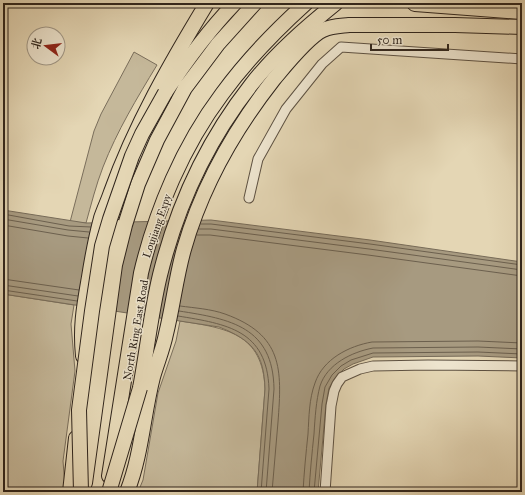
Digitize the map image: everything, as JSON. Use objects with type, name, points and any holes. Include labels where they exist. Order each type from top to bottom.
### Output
[{"type":"highway","points":[[415,3],[522,11]]},
{"type":"main road","points":[[70,492],[82,386],[83,360],[81,326],[91,264],[102,217],[121,165],[138,127],[182,45],[207,3]]},
{"type":"main road","points":[[213,26],[227,3]]},
{"type":"main road","points":[[82,492],[79,410],[102,246],[112,213],[134,151],[165,93],[194,49],[235,3]]},
{"type":"main road","points":[[75,492],[108,251],[118,217],[140,154],[166,103],[188,68],[211,37],[242,3]]},
{"type":"main road","points":[[82,492],[115,265],[125,225],[138,184],[157,140],[186,88],[218,44],[255,3]]},
{"type":"main road","name":"Loujiang Expy","points":[[108,492],[141,273],[163,203],[191,142],[221,95],[244,66],[273,34],[306,3]]},
{"type":"main road","name":"North Ring East Road","points":[[108,492],[148,262],[164,207],[196,140],[224,97],[261,52],[312,3]]},
{"type":"main road","points":[[108,492],[140,388],[159,282],[173,230],[188,189],[221,128],[239,100],[280,53],[312,22],[336,3]]},
{"type":"main road","points":[[127,492],[137,464],[153,377],[168,326],[182,255],[197,210],[217,165],[244,120],[288,63],[312,38],[322,30],[332,27],[349,25],[455,25],[522,27]]},
{"type":"street","points":[[249,198],[258,159],[286,108],[322,64],[341,47],[522,59]]},
{"type":"street","points":[[325,492],[331,406],[335,388],[342,377],[360,369],[373,366],[522,366]]},
{"type":"shaded area","points":[[134,52],[157,65],[128,115],[103,167],[86,223],[70,222],[94,131],[101,114]]},
{"type":"shaded area","points":[[3,294],[74,305],[71,324],[75,371],[63,461],[64,492],[3,492]]},
{"type":"shaded area","points":[[180,321],[227,331],[239,337],[249,345],[257,356],[263,370],[265,389],[257,492],[138,492],[143,480],[158,393],[176,341]]},
{"type":"water","points":[[3,210],[86,223],[211,220],[370,240],[522,262],[522,358],[478,356],[373,357],[353,364],[344,369],[335,378],[329,388],[326,404],[318,492],[257,492],[265,389],[262,366],[254,349],[240,337],[219,327],[3,294]]}]
